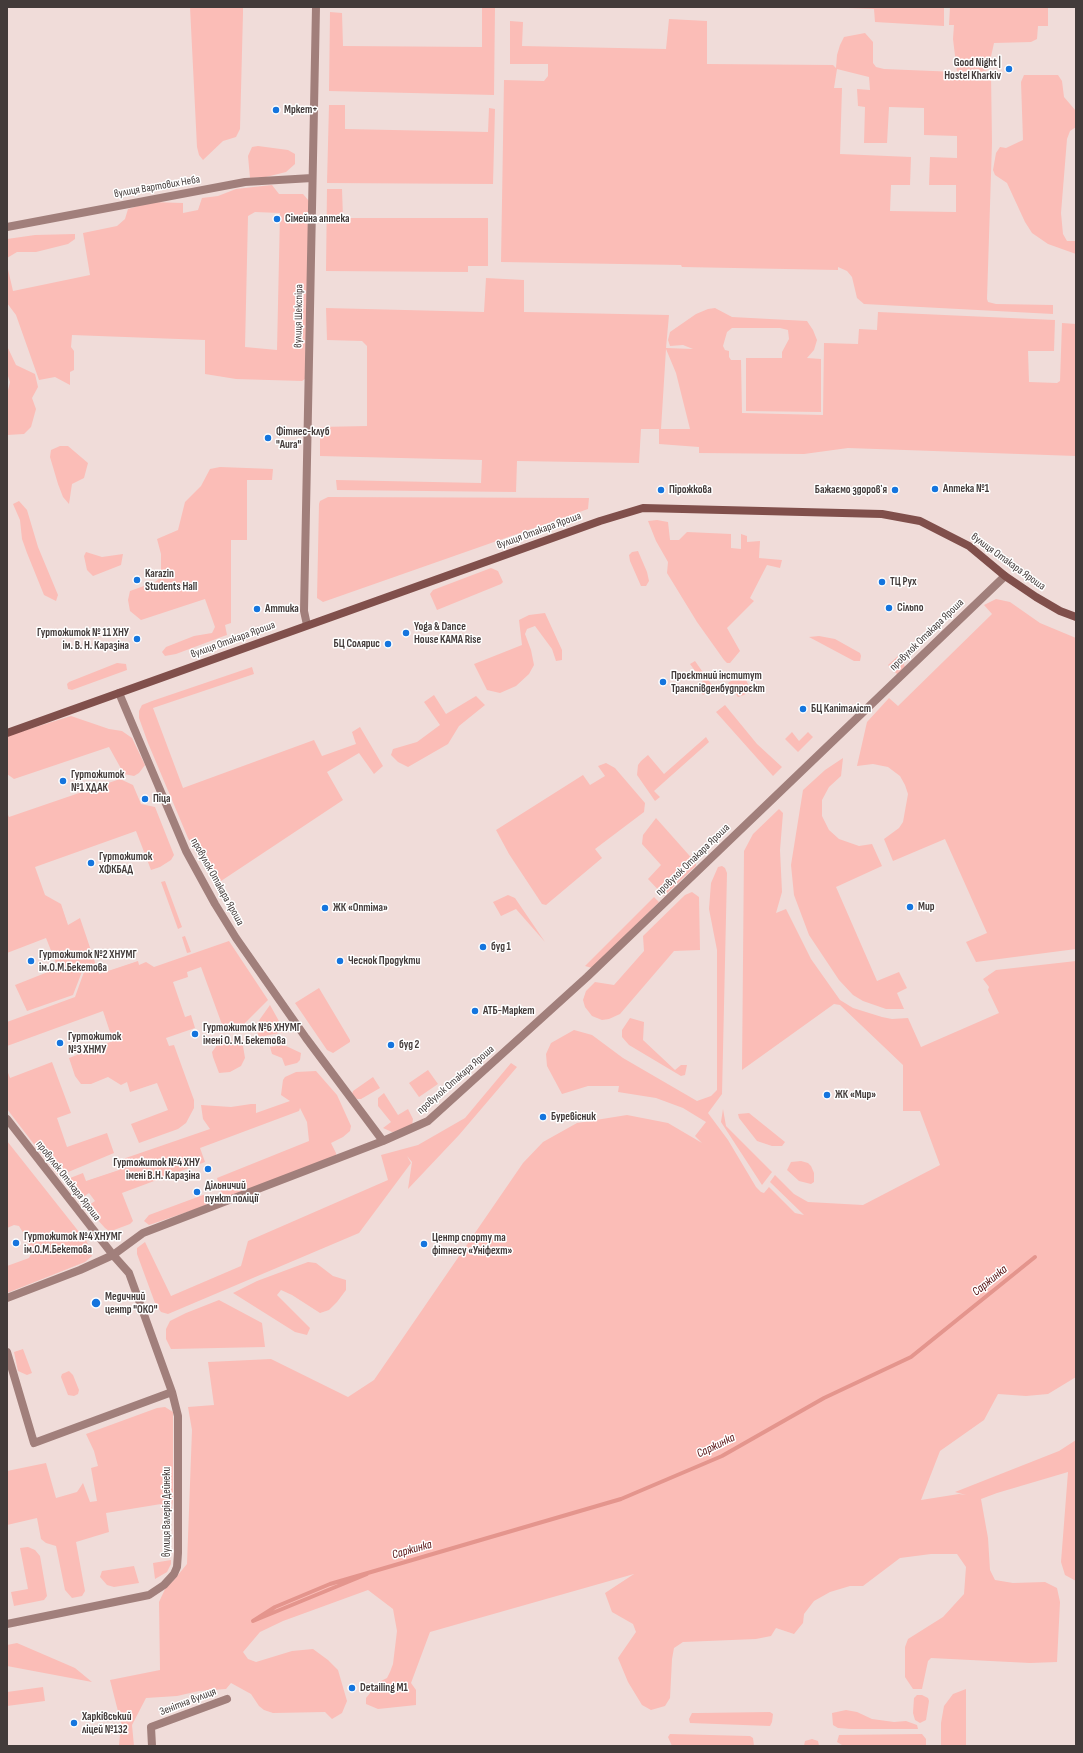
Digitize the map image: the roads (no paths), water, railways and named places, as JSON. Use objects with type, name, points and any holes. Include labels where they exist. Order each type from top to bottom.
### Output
[{"type":"street","name":"вулиця Шекспіра","points":[[307,625],[304,611],[316,7]]},
{"type":"street","name":"вулиця Вартових Неба","points":[[7,227],[245,182],[312,178]]},
{"type":"street","name":"вулиця Отакара Яроша","points":[[7,733],[307,625],[618,515],[643,508],[882,514],[903,516],[920,521],[969,546],[1005,576],[1060,611],[1076,617]]},
{"type":"street","name":"провулок Отакара Яроша","points":[[7,1298],[80,1270],[112,1255],[143,1233],[383,1141],[428,1121],[567,996],[1005,576]]},
{"type":"street","name":"провулок Отакара Яроша","points":[[119,693],[186,851],[214,904],[306,1038],[383,1141]]},
{"type":"street","name":"провулок Отакара Яроша","points":[[7,1119],[112,1255]]},
{"type":"street","name":"вулиця Валерія Дейнеки","points":[[7,1624],[150,1595],[164,1585],[174,1574],[177,1567],[178,1416],[172,1392],[129,1273],[112,1255]]},
{"type":"street","points":[[7,1352],[34,1443],[172,1392]]},
{"type":"street","name":"Зенітна вулиця","points":[[152,1746],[151,1727],[227,1699]]},
{"type":"waterway","name":"Саржинка","points":[[367,1574],[253,1621],[275,1607],[330,1584],[621,1499],[722,1456],[824,1398],[911,1357],[1035,1257]]},
{"type":"place","name":"Good Night | Hostel Kharkiv","points":[[1009,69]]},
{"type":"place","name":"Мркет+","points":[[276,110]]},
{"type":"place","name":"Сімейна аптека","points":[[277,219]]},
{"type":"place","name":"Фітнес-клуб \"Aura\"","points":[[268,438]]},
{"type":"place","name":"Аптека №1","points":[[935,489]]},
{"type":"place","name":"Пірожкова","points":[[661,490]]},
{"type":"place","name":"Бажаємо здоровʼя","points":[[895,490]]},
{"type":"place","name":"Karazin Students Hall","points":[[137,580]]},
{"type":"place","name":"ТЦ Рух","points":[[882,582]]},
{"type":"place","name":"Сільпо","points":[[889,608]]},
{"type":"place","name":"Аттика","points":[[257,609]]},
{"type":"place","name":"Yoga & Dance House KAMA Rise","points":[[406,633]]},
{"type":"place","name":"Гуртожиток № 11 ХНУ ім. В. Н. Каразіна","points":[[137,639]]},
{"type":"place","name":"БЦ Солярис","points":[[388,644]]},
{"type":"place","name":"Проєктний інститут Транспівденбудпроєкт","points":[[663,682]]},
{"type":"place","name":"БЦ Капіталіст","points":[[803,709]]},
{"type":"place","name":"Гуртожиток №1 ХДАК","points":[[63,781]]},
{"type":"place","name":"Піца","points":[[145,799]]},
{"type":"place","name":"Гуртожиток ХФКБАД","points":[[91,863]]},
{"type":"place","name":"Мир","points":[[910,907]]},
{"type":"place","name":"ЖК «Оптіма»","points":[[325,908]]},
{"type":"place","name":"буд 1","points":[[483,947]]},
{"type":"place","name":"Гуртожиток №2 ХНУМГ ім.О.М.Бекетова","points":[[31,961]]},
{"type":"place","name":"Чеснок Продукти","points":[[340,961]]},
{"type":"place","name":"АТБ-Маркет","points":[[475,1011]]},
{"type":"place","name":"Гуртожиток №6 ХНУМГ імені О. М. Бекетова","points":[[195,1034]]},
{"type":"place","name":"Гуртожиток №3 ХНМУ","points":[[60,1043]]},
{"type":"place","name":"буд 2","points":[[391,1045]]},
{"type":"place","name":"ЖК «Мир»","points":[[827,1095]]},
{"type":"place","name":"Буревісник","points":[[543,1117]]},
{"type":"place","name":"Гуртожиток №4 ХНУ імені В.Н. Каразіна","points":[[208,1169]]},
{"type":"place","name":"Дільничий пункт поліції","points":[[197,1192]]},
{"type":"place","name":"Гуртожиток №4 ХНУМГ ім.О.М.Бекетова","points":[[16,1243]]},
{"type":"place","name":"Центр спорту та фітнесу «Уніфехт»","points":[[424,1244]]},
{"type":"place","name":"Медичний центр \"ОКО\"","points":[[96,1303]]},
{"type":"place","name":"Detailing M1","points":[[352,1688]]},
{"type":"place","name":"Харківський ліцей №132","points":[[74,1723]]}]
